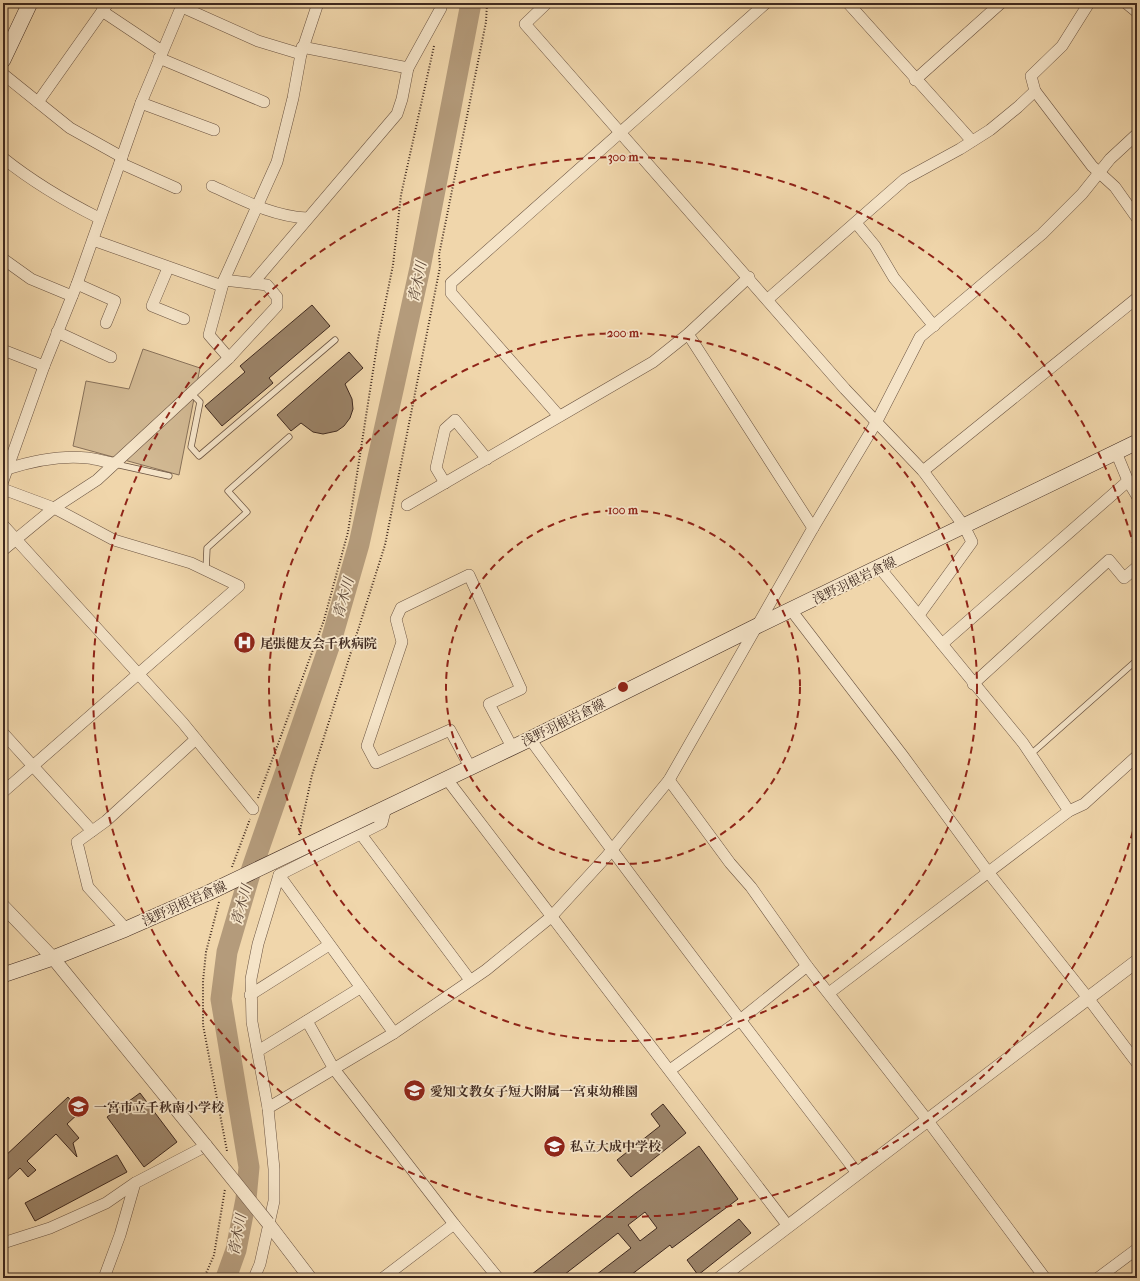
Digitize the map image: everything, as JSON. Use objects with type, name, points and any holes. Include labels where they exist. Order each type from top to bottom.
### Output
[{"type":"main road","points":[[3,60],[30,3]]},
{"type":"main road","name":"浅野羽根岩倉線","points":[[3,976],[54,958],[214,896],[295,851],[371,815],[386,806],[530,739],[757,626],[1137,442]]},
{"type":"street","points":[[228,358],[209,334],[223,283],[277,162],[293,98],[301,51],[318,3]]},
{"type":"street","points":[[547,3],[525,24],[620,134],[768,299],[845,389],[923,471],[964,526],[972,542],[919,615]]},
{"type":"street","points":[[559,416],[451,293],[451,283],[766,3]]},
{"type":"street","points":[[848,3],[972,141]]},
{"type":"street","points":[[916,80],[1001,3]]},
{"type":"street","points":[[1089,3],[1062,46],[1031,76],[1035,91],[1092,166],[1115,187],[1137,218]]},
{"type":"street","points":[[1126,3],[1137,12]]},
{"type":"street","points":[[3,481],[44,366],[77,284],[93,240],[99,218],[141,103],[160,54],[183,5],[258,41],[301,51],[408,68]]},
{"type":"street","points":[[38,102],[105,7],[160,54],[264,102]]},
{"type":"street","points":[[253,283],[306,218],[397,114],[402,99],[408,68],[441,8]]},
{"type":"street","points":[[3,74],[70,128],[121,160],[176,188]]},
{"type":"street","points":[[768,299],[905,179],[972,141],[1013,112],[1035,91]]},
{"type":"street","points":[[141,103],[214,130]]},
{"type":"street","points":[[268,1108],[394,1033],[470,980],[551,917],[611,850],[669,780],[813,528],[877,422],[920,337],[1042,234],[1082,194],[1110,159],[1137,134]]},
{"type":"street","points":[[3,158],[25,176],[64,200],[99,218]]},
{"type":"street","points":[[212,186],[257,206],[290,217],[306,218]]},
{"type":"street","points":[[856,223],[875,246],[894,278],[934,326]]},
{"type":"street","points":[[3,550],[54,508],[97,480],[113,463],[228,358],[277,306],[277,297],[267,286],[253,283],[223,283],[168,268],[93,240]]},
{"type":"street","points":[[3,259],[31,279],[72,296]]},
{"type":"street","points":[[168,268],[152,306],[184,319]]},
{"type":"street","points":[[407,505],[653,362],[688,334],[749,278]]},
{"type":"street","points":[[77,284],[115,301],[106,323]]},
{"type":"street","points":[[923,471],[1137,298]]},
{"type":"street","points":[[57,332],[111,357]]},
{"type":"street","points":[[688,334],[813,528]]},
{"type":"street","points":[[3,350],[44,366]]},
{"type":"street","points":[[445,483],[436,468],[445,429],[455,420],[487,459]]},
{"type":"street","points":[[1116,452],[1128,481],[1137,496]]},
{"type":"street","points":[[8,468],[27,462],[58,459],[88,458],[113,463]]},
{"type":"street","points":[[942,644],[1128,481]]},
{"type":"street","points":[[3,489],[54,508],[114,540],[191,563],[239,586],[3,792]]},
{"type":"street","points":[[3,524],[196,739],[254,809]]},
{"type":"street","points":[[973,684],[1109,560],[1124,578],[1137,567]]},
{"type":"street","points":[[879,567],[973,684],[999,713],[1031,754],[1070,811]]},
{"type":"street","points":[[470,766],[450,730],[376,763],[366,746],[402,642],[396,619],[401,608],[469,574],[520,689],[489,704],[512,747]]},
{"type":"street","points":[[791,610],[903,756],[988,872],[1088,998],[1137,1063]]},
{"type":"street","points":[[3,733],[92,831]]},
{"type":"street","points":[[126,929],[88,888],[77,842],[106,821],[196,739]]},
{"type":"street","points":[[530,739],[611,850],[857,1173]]},
{"type":"street","points":[[829,993],[1070,811],[1084,804],[1137,756]]},
{"type":"street","points":[[446,778],[788,1226]]},
{"type":"street","points":[[669,780],[730,864],[751,887],[807,966],[928,1121],[1045,1278]]},
{"type":"street","points":[[254,1278],[260,1264],[274,1201],[274,1169],[268,1108],[252,1022],[250,995],[251,979],[257,950],[279,875],[382,823],[386,806]]},
{"type":"street","points":[[360,833],[470,980]]},
{"type":"street","points":[[279,875],[394,1033]]},
{"type":"street","points":[[3,906],[54,958],[268,1223],[310,1278]]},
{"type":"street","points":[[250,995],[329,945]]},
{"type":"street","points":[[720,1278],[1137,962]]},
{"type":"street","points":[[670,1070],[740,1020],[807,966]]},
{"type":"street","points":[[258,1051],[360,988]]},
{"type":"street","points":[[307,1021],[334,1069],[454,1224],[498,1278]]},
{"type":"street","points":[[3,1243],[50,1228],[106,1203],[135,1183],[206,1146]]},
{"type":"street","points":[[104,1278],[120,1234],[135,1183]]},
{"type":"street","points":[[383,1278],[454,1224]]},
{"type":"street","points":[[1098,1278],[1137,1249]]},
{"type":"lane","points":[[191,393],[200,402],[191,447],[199,456],[335,340]]},
{"type":"lane","points":[[206,570],[206,548],[247,512],[228,491],[289,437]]},
{"type":"lane","points":[[113,463],[169,476]]},
{"type":"lane","points":[[1031,754],[1137,660]]},
{"type":"path","points":[[295,851],[312,775],[385,545],[440,267],[439,255],[486,22],[487,3]]},
{"type":"path","points":[[231,870],[324,620],[348,532],[378,339],[393,265],[401,195],[436,40]]},
{"type":"path","points":[[214,896],[215,915],[206,952],[203,981],[204,1025],[228,1158]]},
{"type":"path","points":[[204,1278],[214,1255],[225,1187]]},
{"type":"shaded area","points":[[143,349],[200,368],[179,475],[73,446],[86,381],[129,389]]},
{"type":"building","points":[[312,305],[330,326],[269,378],[273,383],[222,426],[205,406],[245,372],[240,366]]},
{"type":"building","points":[[349,352],[363,368],[345,384],[352,399],[353,409],[350,418],[344,426],[337,431],[323,434],[313,432],[301,423],[291,431],[277,415]]},
{"type":"building","points":[[140,1093],[177,1142],[144,1167],[107,1117]]},
{"type":"building","points":[[68,1097],[80,1112],[67,1124],[79,1138],[73,1143],[77,1157],[56,1134],[27,1161],[36,1170],[28,1177],[20,1168],[3,1184],[3,1158]]},
{"type":"building","points":[[663,1104],[686,1133],[631,1177],[617,1160],[660,1126],[651,1114]]},
{"type":"building","points":[[699,1146],[738,1199],[672,1248],[670,1245],[627,1278],[592,1278],[631,1248],[618,1233],[560,1278],[527,1278]],"holes":[[[645,1212],[657,1228],[640,1241],[628,1225]]]},
{"type":"building","points":[[117,1155],[127,1172],[35,1221],[25,1203]]},
{"type":"building","points":[[739,1219],[751,1233],[698,1275],[687,1260]]},
{"type":"waterway","name":"青木川","points":[[226,1278],[236,1250],[246,1199],[249,1167],[221,999],[227,952],[249,877],[331,641],[359,544],[420,268],[471,3]]},
{"type":"place","name":"尾張健友会千秋病院","points":[[245,643]]},
{"type":"place","name":"愛知文教女子短大附属一宮東幼稚園","points":[[414,1091]]},
{"type":"place","name":"一宮市立千秋南小学校","points":[[79,1107]]},
{"type":"place","name":"私立大成中学校","points":[[555,1146]]}]
